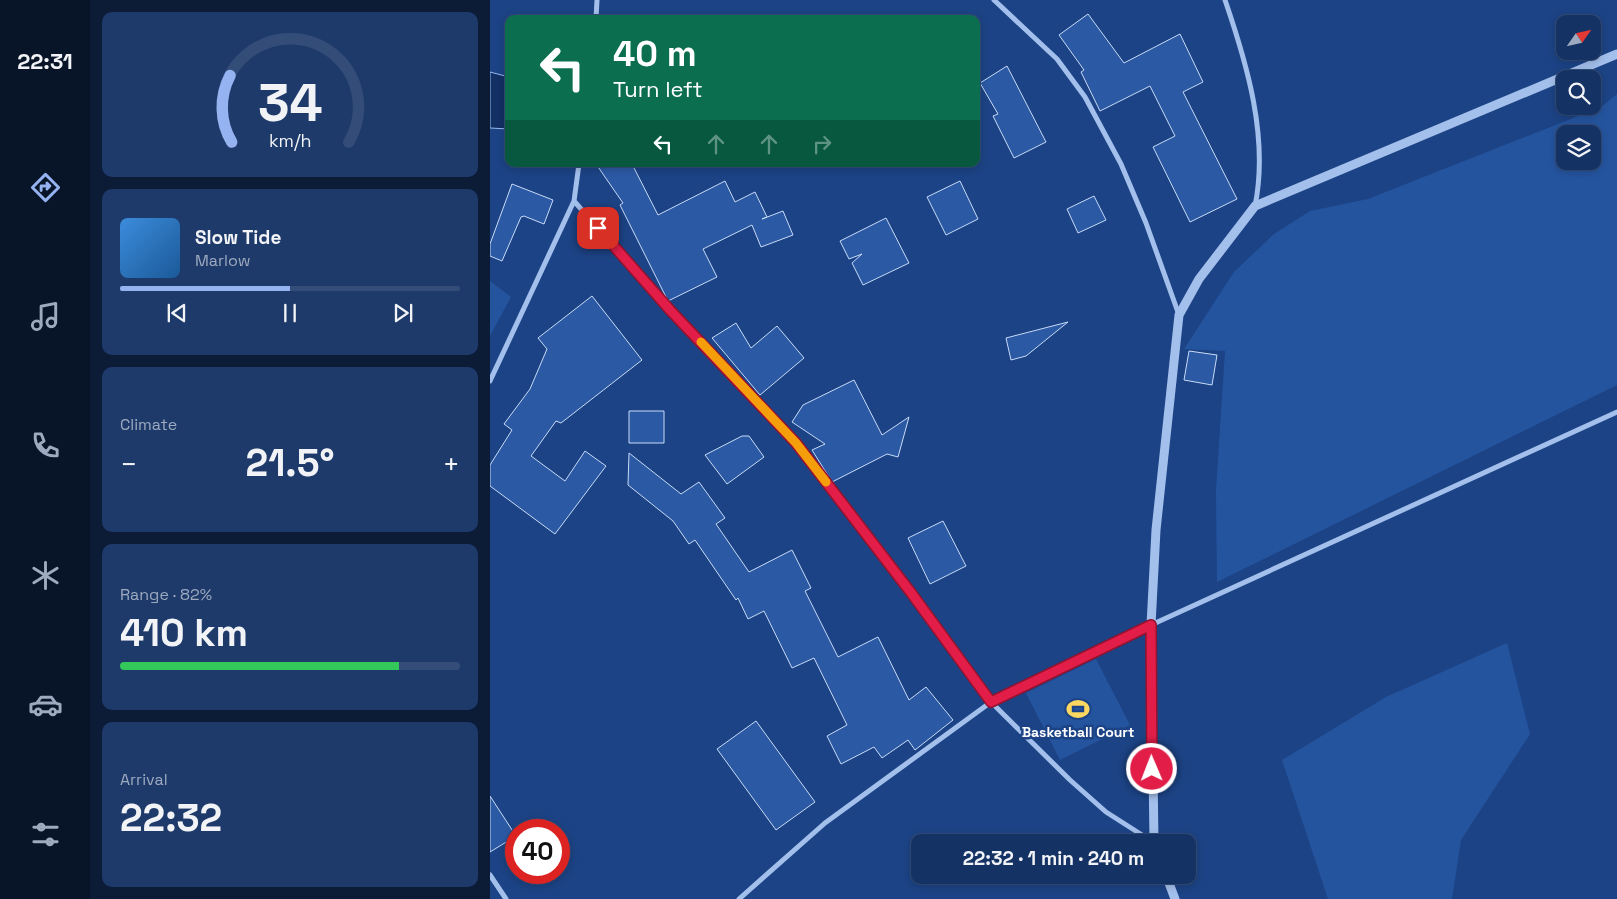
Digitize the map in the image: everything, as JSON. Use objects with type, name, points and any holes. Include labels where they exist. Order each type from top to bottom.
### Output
[{"type":"street","points":[[596,15],[597,0]]},
{"type":"street","points":[[994,0],[1057,59],[1085,97],[1120,164],[1146,223],[1179,315]]},
{"type":"street","points":[[1153,834],[1151,625],[1156,530],[1179,315],[1199,279],[1255,206],[1260,182],[1261,149],[1247,73],[1225,0]]},
{"type":"street","points":[[1255,206],[1617,54]]},
{"type":"street","points":[[490,381],[574,201],[579,167]]},
{"type":"street","points":[[574,201],[670,310],[796,443],[912,594],[991,702],[1070,780],[1106,812],[1140,834]]},
{"type":"street","points":[[739,899],[825,823],[991,702],[1151,625],[1617,412]]},
{"type":"street","points":[[490,875],[506,899]]},
{"type":"street","points":[[1169,884],[1174,899]]},
{"type":"shaded area","points":[[490,72],[505,76],[505,129],[490,128]]},
{"type":"shaded area","points":[[1617,94],[1617,385],[1217,582],[1216,490],[1225,351],[1184,349],[1234,272],[1274,234],[1310,211],[1368,199],[1581,115],[1601,115],[1601,107]]},
{"type":"shaded area","points":[[490,281],[511,297],[490,336]]},
{"type":"shaded area","points":[[1507,643],[1530,734],[1461,840],[1452,899],[1328,899],[1282,760],[1386,697]]},
{"type":"shaded area","name":"Basketball Court","points":[[1096,659],[1130,725],[1060,760],[1026,693]]},
{"type":"building","points":[[1088,14],[1124,63],[1180,34],[1203,82],[1183,92],[1237,199],[1190,222],[1153,147],[1175,136],[1150,86],[1100,111],[1081,72],[1084,70],[1059,35]]},
{"type":"building","points":[[1007,66],[1046,142],[1014,158],[993,116],[998,114],[980,83]]},
{"type":"building","points":[[598,167],[634,167],[658,215],[725,181],[735,202],[755,192],[767,217],[762,219],[783,211],[793,235],[761,247],[752,225],[703,249],[717,277],[668,301],[620,205],[623,203]]},
{"type":"building","points":[[960,181],[978,219],[946,235],[927,197]]},
{"type":"building","points":[[512,184],[553,200],[544,224],[524,216],[521,217],[502,261],[490,256],[490,244]]},
{"type":"building","points":[[1094,196],[1106,220],[1078,233],[1067,209]]},
{"type":"building","points":[[886,218],[909,263],[863,285],[852,263],[862,254],[849,259],[840,241]]},
{"type":"building","points":[[592,296],[642,360],[561,423],[556,421],[531,456],[565,481],[585,451],[606,466],[555,534],[490,486],[490,465],[512,430],[504,424],[530,389],[547,349],[538,338]]},
{"type":"building","points":[[1068,322],[1026,356],[1011,360],[1006,338]]},
{"type":"building","points":[[736,323],[751,348],[777,326],[804,358],[760,395],[712,338]]},
{"type":"building","points":[[1189,351],[1217,355],[1212,385],[1184,380]]},
{"type":"building","points":[[854,380],[882,435],[909,417],[898,457],[887,454],[832,482],[812,450],[825,444],[792,422],[803,405]]},
{"type":"building","points":[[629,411],[664,411],[664,443],[629,443]]},
{"type":"building","points":[[742,436],[749,436],[764,457],[727,484],[705,455]]},
{"type":"building","points":[[629,453],[681,494],[699,482],[725,518],[716,524],[749,572],[792,550],[811,588],[805,591],[838,657],[878,637],[909,700],[926,687],[953,720],[915,750],[908,740],[882,758],[874,747],[841,764],[827,736],[847,725],[814,658],[792,668],[764,611],[748,619],[738,598],[736,600],[695,540],[689,544],[673,521],[628,485]]},
{"type":"building","points":[[943,521],[966,566],[930,584],[908,538]]},
{"type":"building","points":[[756,721],[815,802],[776,830],[717,749]]},
{"type":"building","points":[[490,796],[505,819],[505,843],[490,852]]},
{"type":"slow traffic","points":[[701,342],[796,443],[826,482]]},
{"type":"place","name":"Basketball Court","points":[[1078,709]]},
{"type":"route","points":[[598,228],[670,310],[796,443],[912,594],[991,702],[1151,625],[1152,769]]}]
